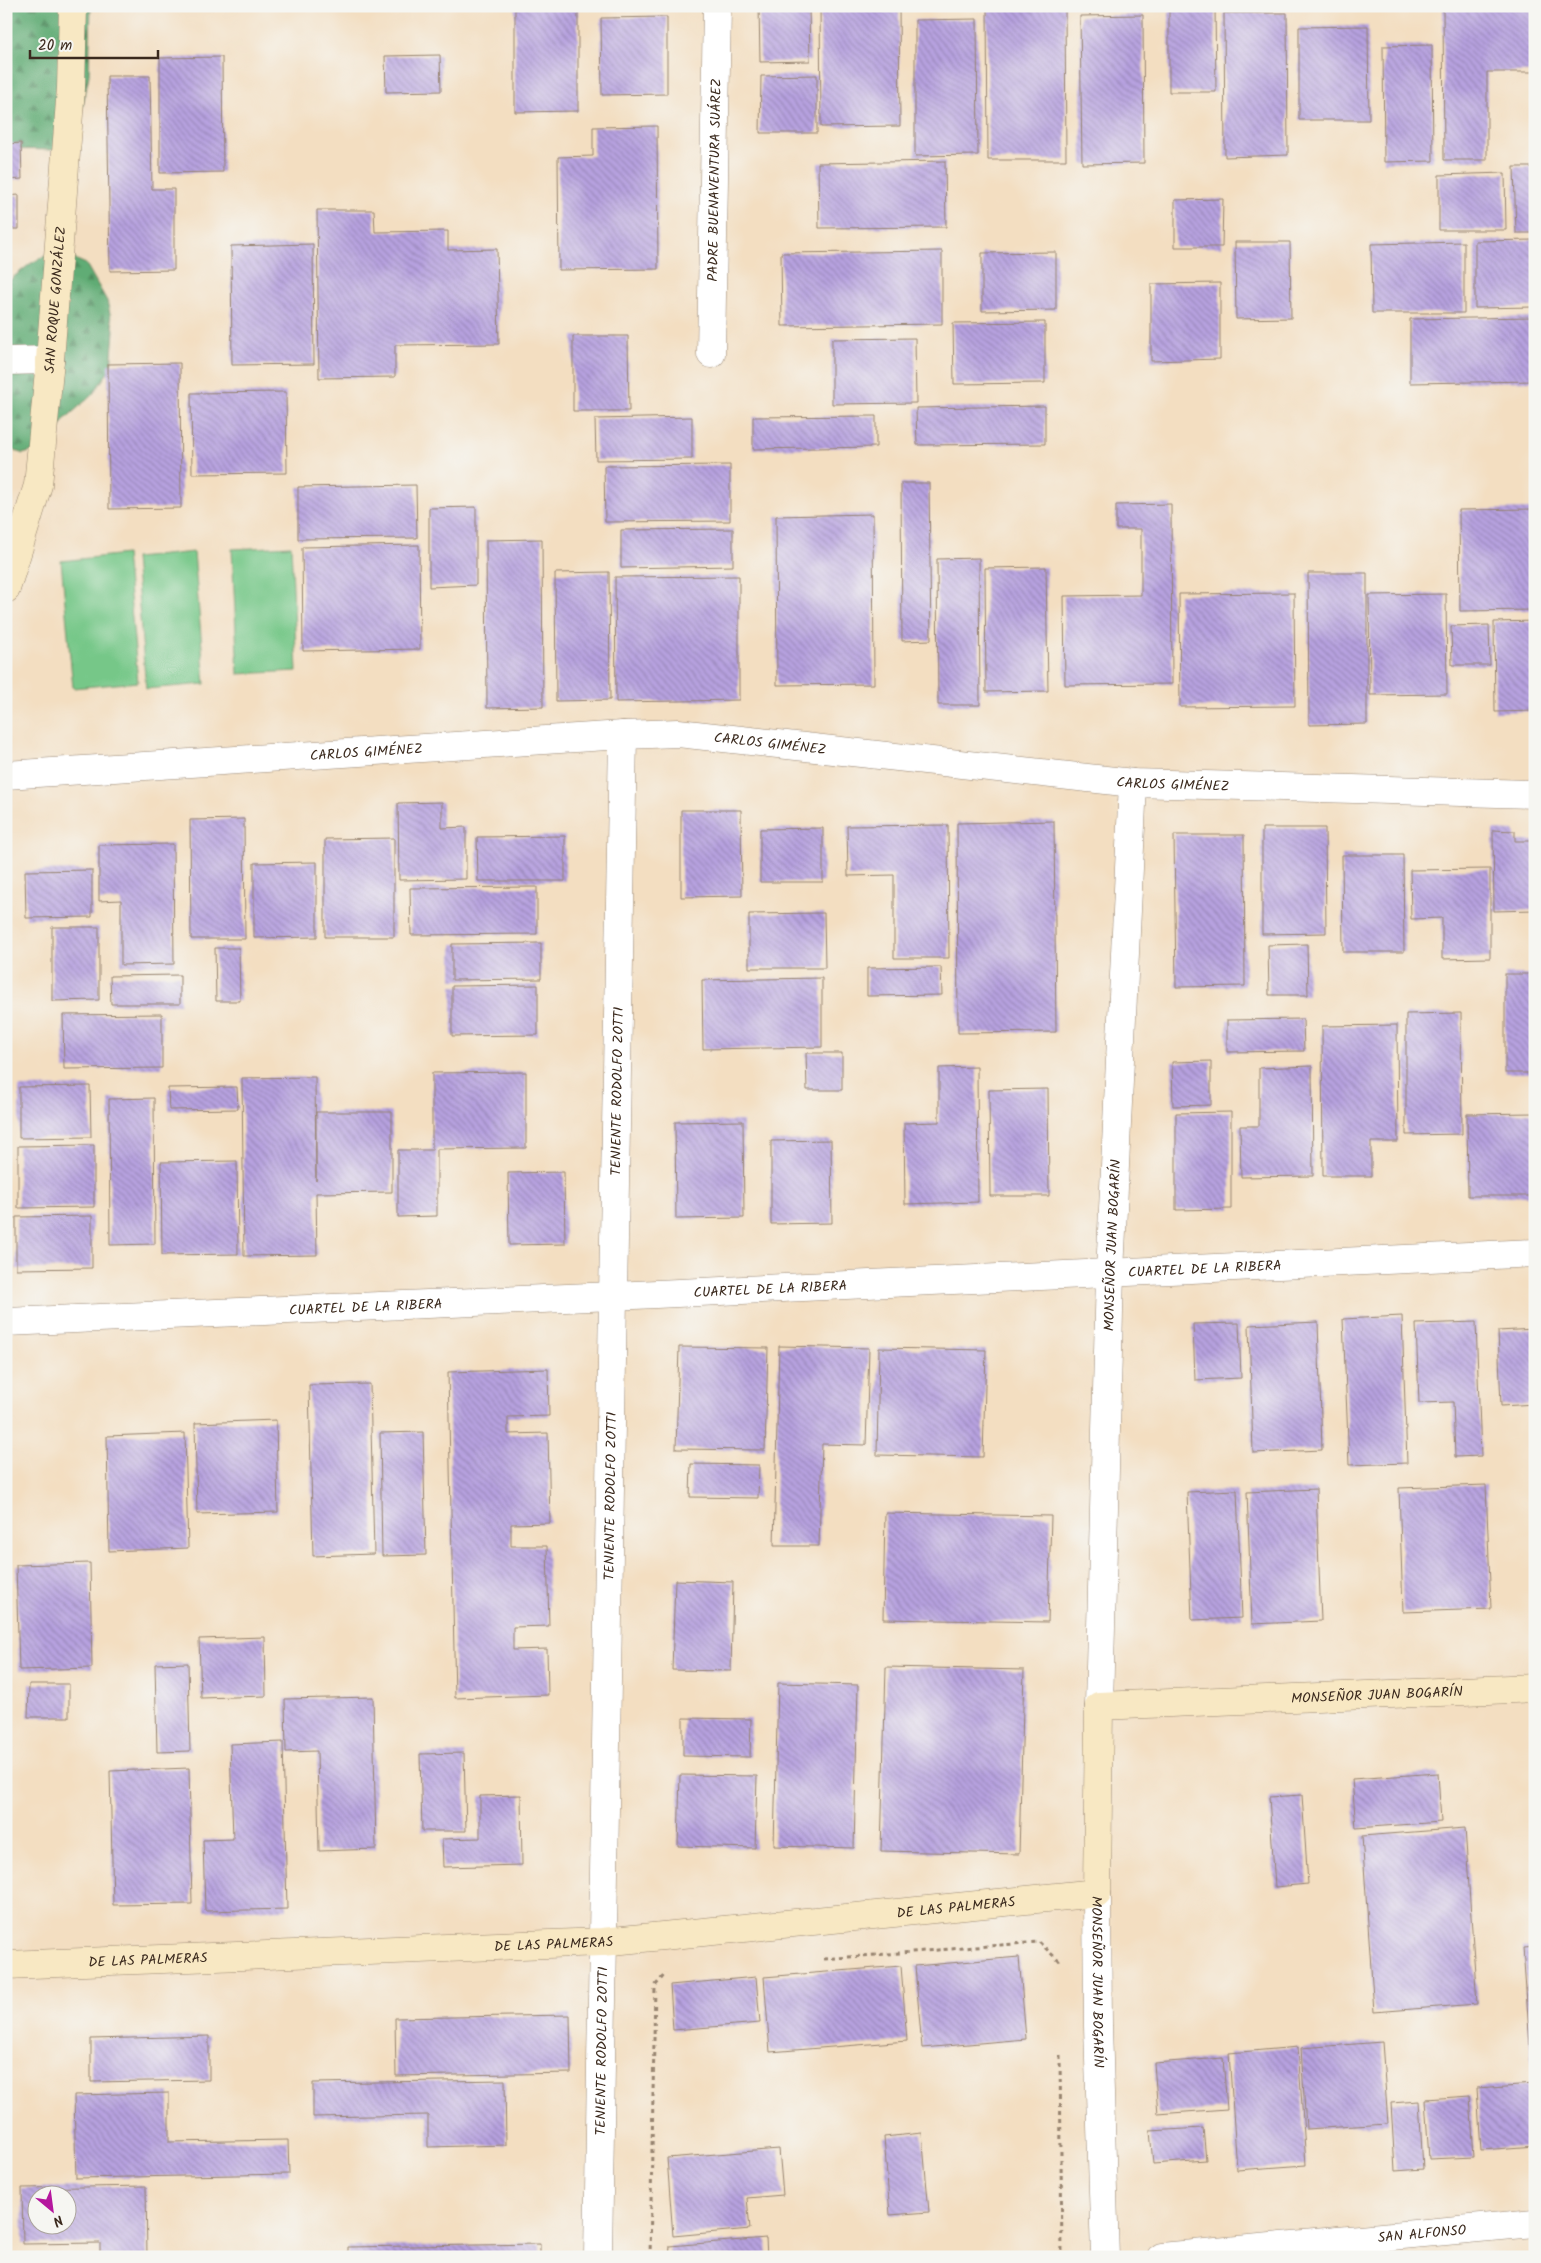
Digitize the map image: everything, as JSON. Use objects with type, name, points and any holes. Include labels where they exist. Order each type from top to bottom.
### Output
[{"type":"main road","name":"SAN ROQUE GONZÁLEZ","points":[[6,589],[38,486],[50,360],[70,98],[73,6]]},
{"type":"main road","name":"MONSEÑOR JUAN BOGARÍN","points":[[1097,1892],[1099,1706],[1535,1688]]},
{"type":"main road","name":"DE LAS PALMERAS","points":[[6,1966],[602,1942],[1097,1892]]},
{"type":"street","name":"PADRE BUENAVENTURA SUÁREZ","points":[[711,354],[717,6]]},
{"type":"street","points":[[6,361],[50,360]]},
{"type":"street","name":"CARLOS GIMÉNEZ","points":[[6,775],[678,733],[1132,783],[1535,794]]},
{"type":"street","name":"TENIENTE RODOLFO ZOTTI","points":[[598,2257],[612,1296],[624,735]]},
{"type":"street","name":"MONSEÑOR JUAN BOGARÍN","points":[[1099,1706],[1110,1273],[1132,783]]},
{"type":"street","name":"CUARTEL DE LA RIBERA","points":[[6,1322],[1535,1253]]},
{"type":"street","name":"MONSEÑOR JUAN BOGARÍN","points":[[1097,1892],[1098,2026],[1105,2257]]},
{"type":"street","name":"SAN ALFONSO","points":[[1161,2257],[1535,2223]]},
{"type":"path","points":[[823,1960],[1039,1942],[1059,1961],[1059,1971]]},
{"type":"path","points":[[650,2257],[655,1986],[667,1972]]},
{"type":"path","points":[[1060,2050],[1062,2257]]},
{"type":"green space","points":[[6,6],[91,6],[89,75],[81,114],[58,150],[6,149]]},
{"type":"green space","points":[[55,250],[86,264],[107,301],[114,330],[111,368],[92,395],[63,421],[53,445],[23,454],[6,447],[6,283],[30,264]]},
{"type":"green space","points":[[291,546],[297,671],[238,674],[232,549]]},
{"type":"green space","points":[[194,552],[205,684],[146,689],[135,558]]},
{"type":"green space","points":[[126,554],[138,682],[73,688],[61,561]]},
{"type":"building","points":[[515,6],[578,6],[578,111],[515,112]]},
{"type":"building","points":[[759,6],[809,6],[810,61],[760,62]]},
{"type":"building","points":[[820,6],[899,6],[900,126],[821,127]]},
{"type":"building","points":[[987,6],[1065,6],[1066,160],[988,160]]},
{"type":"building","points":[[1169,6],[1215,6],[1216,92],[1169,92]]},
{"type":"building","points":[[1443,6],[1535,6],[1535,72],[1487,72],[1487,160],[1444,160]]},
{"type":"building","points":[[1224,13],[1287,13],[1288,155],[1225,157]]},
{"type":"building","points":[[1143,15],[1144,163],[1082,164],[1080,16]]},
{"type":"building","points":[[667,17],[667,94],[602,95],[601,18]]},
{"type":"building","points":[[977,19],[978,155],[915,156],[915,20]]},
{"type":"building","points":[[1368,26],[1369,120],[1299,120],[1299,27]]},
{"type":"building","points":[[1432,45],[1433,161],[1384,162],[1383,46]]},
{"type":"building","points":[[440,55],[441,91],[386,92],[385,56]]},
{"type":"building","points":[[222,57],[223,172],[160,173],[160,58]]},
{"type":"building","points":[[817,75],[817,133],[760,133],[761,76]]},
{"type":"building","points":[[107,76],[150,76],[152,189],[174,189],[174,270],[110,271]]},
{"type":"building","points":[[657,126],[658,269],[559,270],[558,157],[593,156],[593,127]]},
{"type":"building","points":[[21,143],[22,179],[6,180],[6,144]]},
{"type":"building","points":[[945,161],[946,227],[819,228],[818,163]]},
{"type":"building","points":[[1514,167],[1535,167],[1535,233],[1516,233]]},
{"type":"building","points":[[1505,173],[1506,230],[1439,230],[1439,175]]},
{"type":"building","points":[[19,195],[19,229],[6,229],[6,196]]},
{"type":"building","points":[[1223,199],[1222,247],[1175,247],[1175,200]]},
{"type":"building","points":[[317,210],[374,210],[375,232],[448,231],[448,250],[497,249],[499,344],[395,345],[395,377],[319,378]]},
{"type":"building","points":[[1535,240],[1535,307],[1475,308],[1475,241]]},
{"type":"building","points":[[1235,242],[1290,242],[1291,318],[1236,319]]},
{"type":"building","points":[[1464,242],[1464,313],[1372,313],[1371,244]]},
{"type":"building","points":[[313,244],[314,364],[232,365],[231,246]]},
{"type":"building","points":[[942,251],[942,324],[782,326],[781,253]]},
{"type":"building","points":[[1056,252],[1056,310],[982,311],[982,253]]},
{"type":"building","points":[[1220,283],[1220,359],[1151,361],[1151,284]]},
{"type":"building","points":[[1535,317],[1535,381],[1410,383],[1410,319]]},
{"type":"building","points":[[1045,322],[1045,383],[954,384],[953,323]]},
{"type":"building","points":[[573,336],[628,336],[629,411],[573,411]]},
{"type":"building","points":[[915,338],[916,403],[832,404],[832,339]]},
{"type":"building","points":[[180,363],[181,508],[109,509],[108,364]]},
{"type":"building","points":[[286,392],[287,473],[192,474],[191,393]]},
{"type":"building","points":[[1045,406],[1045,444],[917,445],[916,408]]},
{"type":"building","points":[[876,416],[876,447],[753,449],[753,417]]},
{"type":"building","points":[[692,417],[692,459],[596,460],[595,419]]},
{"type":"building","points":[[730,465],[730,521],[605,522],[604,466]]},
{"type":"building","points":[[901,483],[929,483],[931,640],[902,641]]},
{"type":"building","points":[[416,485],[417,538],[298,539],[298,487]]},
{"type":"building","points":[[1171,504],[1172,684],[1065,685],[1064,596],[1141,595],[1141,529],[1116,529],[1116,505]]},
{"type":"building","points":[[476,507],[476,585],[429,587],[429,508]]},
{"type":"building","points":[[1535,509],[1535,610],[1460,611],[1459,510]]},
{"type":"building","points":[[873,514],[874,684],[777,685],[776,516]]},
{"type":"building","points":[[733,529],[733,566],[621,568],[621,530]]},
{"type":"building","points":[[542,539],[543,707],[487,708],[486,540]]},
{"type":"building","points":[[419,545],[420,649],[303,651],[302,547]]},
{"type":"building","points":[[979,558],[980,705],[938,705],[937,559]]},
{"type":"building","points":[[1046,567],[1048,691],[986,692],[985,568]]},
{"type":"building","points":[[609,572],[610,700],[556,701],[555,573]]},
{"type":"building","points":[[1308,573],[1367,573],[1367,724],[1309,725]]},
{"type":"building","points":[[739,576],[739,700],[616,702],[615,577]]},
{"type":"building","points":[[1294,593],[1295,706],[1180,707],[1179,594]]},
{"type":"building","points":[[1446,594],[1447,694],[1370,695],[1369,595]]},
{"type":"building","points":[[1535,621],[1535,711],[1495,712],[1494,622]]},
{"type":"building","points":[[1489,625],[1490,665],[1452,665],[1451,626]]},
{"type":"building","points":[[442,802],[442,828],[466,827],[466,879],[399,880],[398,803]]},
{"type":"building","points":[[681,810],[741,810],[742,896],[681,897]]},
{"type":"building","points":[[244,819],[245,939],[191,939],[190,820]]},
{"type":"building","points":[[1054,821],[1056,1032],[958,1033],[957,823]]},
{"type":"building","points":[[948,825],[949,958],[894,958],[894,875],[848,876],[847,826]]},
{"type":"building","points":[[823,828],[823,882],[760,882],[760,829]]},
{"type":"building","points":[[1262,828],[1325,828],[1326,933],[1262,934]]},
{"type":"building","points":[[1493,830],[1515,831],[1515,841],[1535,841],[1535,910],[1494,911]]},
{"type":"building","points":[[1174,835],[1244,835],[1245,986],[1176,987]]},
{"type":"building","points":[[565,836],[565,881],[478,881],[477,837]]},
{"type":"building","points":[[394,838],[394,937],[325,937],[325,839]]},
{"type":"building","points":[[173,844],[174,964],[121,965],[121,900],[99,901],[99,845]]},
{"type":"building","points":[[1342,855],[1403,855],[1404,952],[1343,952]]},
{"type":"building","points":[[317,862],[317,937],[254,938],[254,863]]},
{"type":"building","points":[[1490,869],[1490,958],[1442,959],[1442,918],[1411,919],[1410,870]]},
{"type":"building","points":[[92,870],[92,917],[26,918],[25,871]]},
{"type":"building","points":[[537,887],[537,934],[411,935],[410,888]]},
{"type":"building","points":[[824,913],[825,968],[749,968],[749,914]]},
{"type":"building","points":[[52,927],[99,927],[99,1000],[52,1001]]},
{"type":"building","points":[[541,943],[541,979],[452,980],[452,944]]},
{"type":"building","points":[[1307,944],[1308,995],[1269,995],[1268,945]]},
{"type":"building","points":[[215,948],[239,948],[240,1001],[216,1001]]},
{"type":"building","points":[[941,967],[942,995],[867,996],[867,968]]},
{"type":"building","points":[[1505,974],[1535,974],[1535,1073],[1505,1073]]},
{"type":"building","points":[[180,975],[180,1004],[111,1004],[110,976]]},
{"type":"building","points":[[822,978],[822,1047],[703,1049],[702,980]]},
{"type":"building","points":[[538,985],[538,1035],[452,1036],[452,986]]},
{"type":"building","points":[[1461,1013],[1462,1134],[1406,1135],[1406,1014]]},
{"type":"building","points":[[162,1014],[162,1068],[64,1069],[63,1015]]},
{"type":"building","points":[[1303,1019],[1304,1051],[1227,1052],[1227,1020]]},
{"type":"building","points":[[1397,1025],[1398,1142],[1371,1142],[1371,1176],[1323,1176],[1322,1026]]},
{"type":"building","points":[[806,1053],[842,1053],[842,1090],[807,1090]]},
{"type":"building","points":[[1211,1061],[1211,1105],[1173,1106],[1172,1062]]},
{"type":"building","points":[[1312,1066],[1313,1176],[1241,1177],[1240,1126],[1259,1126],[1259,1068]]},
{"type":"building","points":[[977,1067],[978,1202],[905,1204],[904,1123],[939,1122],[939,1068]]},
{"type":"building","points":[[526,1072],[526,1148],[437,1149],[437,1216],[398,1217],[398,1150],[432,1150],[432,1073]]},
{"type":"building","points":[[315,1077],[316,1181],[316,1112],[392,1112],[392,1192],[316,1193],[317,1255],[244,1256],[242,1078]]},
{"type":"building","points":[[90,1086],[91,1137],[19,1138],[19,1087]]},
{"type":"building","points":[[237,1087],[238,1109],[169,1110],[168,1088]]},
{"type":"building","points":[[1048,1089],[1049,1196],[990,1196],[989,1090]]},
{"type":"building","points":[[154,1098],[155,1244],[110,1245],[109,1099]]},
{"type":"building","points":[[1231,1112],[1231,1209],[1176,1210],[1176,1113]]},
{"type":"building","points":[[1535,1113],[1535,1196],[1468,1196],[1467,1114]]},
{"type":"building","points":[[743,1121],[744,1218],[676,1219],[675,1122]]},
{"type":"building","points":[[831,1140],[832,1223],[771,1224],[771,1141]]},
{"type":"building","points":[[94,1145],[94,1207],[18,1208],[18,1146]]},
{"type":"building","points":[[237,1161],[238,1254],[162,1255],[161,1162]]},
{"type":"building","points":[[564,1172],[565,1244],[509,1245],[508,1173]]},
{"type":"building","points":[[92,1216],[92,1268],[16,1269],[16,1217]]},
{"type":"building","points":[[1402,1316],[1407,1463],[1349,1465],[1343,1319]]},
{"type":"building","points":[[1318,1322],[1322,1450],[1253,1453],[1249,1325]]},
{"type":"building","points":[[1476,1322],[1481,1456],[1455,1457],[1453,1402],[1419,1403],[1416,1324]]},
{"type":"building","points":[[1239,1323],[1241,1378],[1195,1380],[1193,1324]]},
{"type":"building","points":[[1535,1329],[1535,1404],[1501,1406],[1498,1331]]},
{"type":"building","points":[[779,1346],[869,1348],[866,1445],[822,1444],[819,1546],[774,1546]]},
{"type":"building","points":[[679,1347],[768,1348],[765,1450],[676,1449]]},
{"type":"building","points":[[879,1348],[986,1350],[983,1457],[877,1455]]},
{"type":"building","points":[[548,1369],[549,1416],[508,1417],[508,1434],[548,1433],[550,1523],[511,1524],[511,1546],[547,1546],[549,1626],[513,1627],[513,1650],[547,1649],[548,1695],[455,1698],[448,1372]]},
{"type":"building","points":[[370,1384],[374,1554],[313,1556],[309,1385]]},
{"type":"building","points":[[276,1420],[278,1512],[197,1514],[195,1423]]},
{"type":"building","points":[[423,1432],[426,1555],[382,1556],[380,1433]]},
{"type":"building","points":[[185,1433],[188,1548],[109,1551],[107,1436]]},
{"type":"building","points":[[691,1464],[759,1465],[758,1498],[690,1497]]},
{"type":"building","points":[[1486,1485],[1491,1609],[1403,1612],[1399,1488]]},
{"type":"building","points":[[1316,1489],[1321,1621],[1252,1624],[1247,1492]]},
{"type":"building","points":[[1237,1490],[1242,1618],[1192,1620],[1187,1492]]},
{"type":"building","points":[[885,1513],[1051,1516],[1048,1622],[883,1619]]},
{"type":"building","points":[[90,1563],[92,1668],[19,1670],[16,1565]]},
{"type":"building","points":[[675,1580],[733,1582],[731,1671],[672,1670]]},
{"type":"building","points":[[265,1637],[266,1696],[201,1698],[199,1639]]},
{"type":"building","points":[[188,1663],[190,1751],[157,1752],[155,1664]]},
{"type":"building","points":[[886,1667],[1024,1670],[1019,1854],[881,1851]]},
{"type":"building","points":[[778,1683],[858,1685],[854,1848],[774,1846]]},
{"type":"building","points":[[29,1684],[69,1684],[69,1717],[28,1717]]},
{"type":"building","points":[[373,1697],[376,1849],[319,1851],[317,1751],[286,1752],[285,1699]]},
{"type":"building","points":[[683,1718],[751,1719],[750,1757],[683,1756]]},
{"type":"building","points":[[283,1742],[287,1909],[205,1911],[203,1840],[233,1839],[230,1744]]},
{"type":"building","points":[[464,1753],[466,1831],[422,1831],[420,1754]]},
{"type":"building","points":[[189,1768],[192,1904],[113,1905],[110,1771]]},
{"type":"building","points":[[1438,1773],[1441,1822],[1356,1828],[1352,1779]]},
{"type":"building","points":[[680,1775],[757,1776],[755,1848],[678,1846]]},
{"type":"building","points":[[521,1795],[522,1865],[443,1867],[442,1839],[480,1838],[480,1796]]},
{"type":"building","points":[[1302,1795],[1308,1884],[1275,1887],[1269,1797]]},
{"type":"building","points":[[1465,1828],[1477,2004],[1374,2012],[1362,1836]]},
{"type":"building","points":[[1535,1947],[1535,2073],[1532,2073],[1523,1948]]},
{"type":"building","points":[[1019,1957],[1026,2039],[922,2048],[915,1966]]},
{"type":"building","points":[[901,1966],[907,2041],[770,2052],[764,1977]]},
{"type":"building","points":[[756,1977],[760,2023],[673,2030],[670,1985]]},
{"type":"building","points":[[570,2015],[571,2073],[396,2076],[395,2018]]},
{"type":"building","points":[[209,2036],[209,2080],[91,2082],[91,2039]]},
{"type":"building","points":[[1382,2042],[1388,2124],[1306,2129],[1301,2048]]},
{"type":"building","points":[[1298,2047],[1306,2165],[1237,2170],[1229,2053]]},
{"type":"building","points":[[1223,2058],[1227,2109],[1158,2114],[1154,2063]]},
{"type":"building","points":[[505,2080],[506,2145],[428,2147],[428,2115],[313,2117],[313,2083]]},
{"type":"building","points":[[1535,2084],[1535,2146],[1481,2150],[1477,2088]]},
{"type":"building","points":[[169,2093],[169,2142],[288,2140],[289,2174],[76,2178],[74,2095]]},
{"type":"building","points":[[1470,2096],[1474,2157],[1429,2159],[1425,2099]]},
{"type":"building","points":[[1419,2101],[1423,2169],[1395,2171],[1391,2103]]},
{"type":"building","points":[[1203,2128],[1206,2160],[1153,2164],[1150,2131]]},
{"type":"building","points":[[922,2133],[929,2212],[890,2215],[884,2137]]},
{"type":"building","points":[[779,2149],[783,2195],[747,2198],[750,2229],[673,2236],[667,2158]]},
{"type":"building","points":[[146,2186],[147,2257],[100,2257],[100,2243],[23,2244],[22,2188],[28,2188],[28,2236],[78,2236],[78,2187]]},
{"type":"building","points":[[766,2238],[767,2257],[669,2257],[670,2246]]},
{"type":"building","points":[[540,2244],[540,2257],[348,2257],[348,2247]]}]
